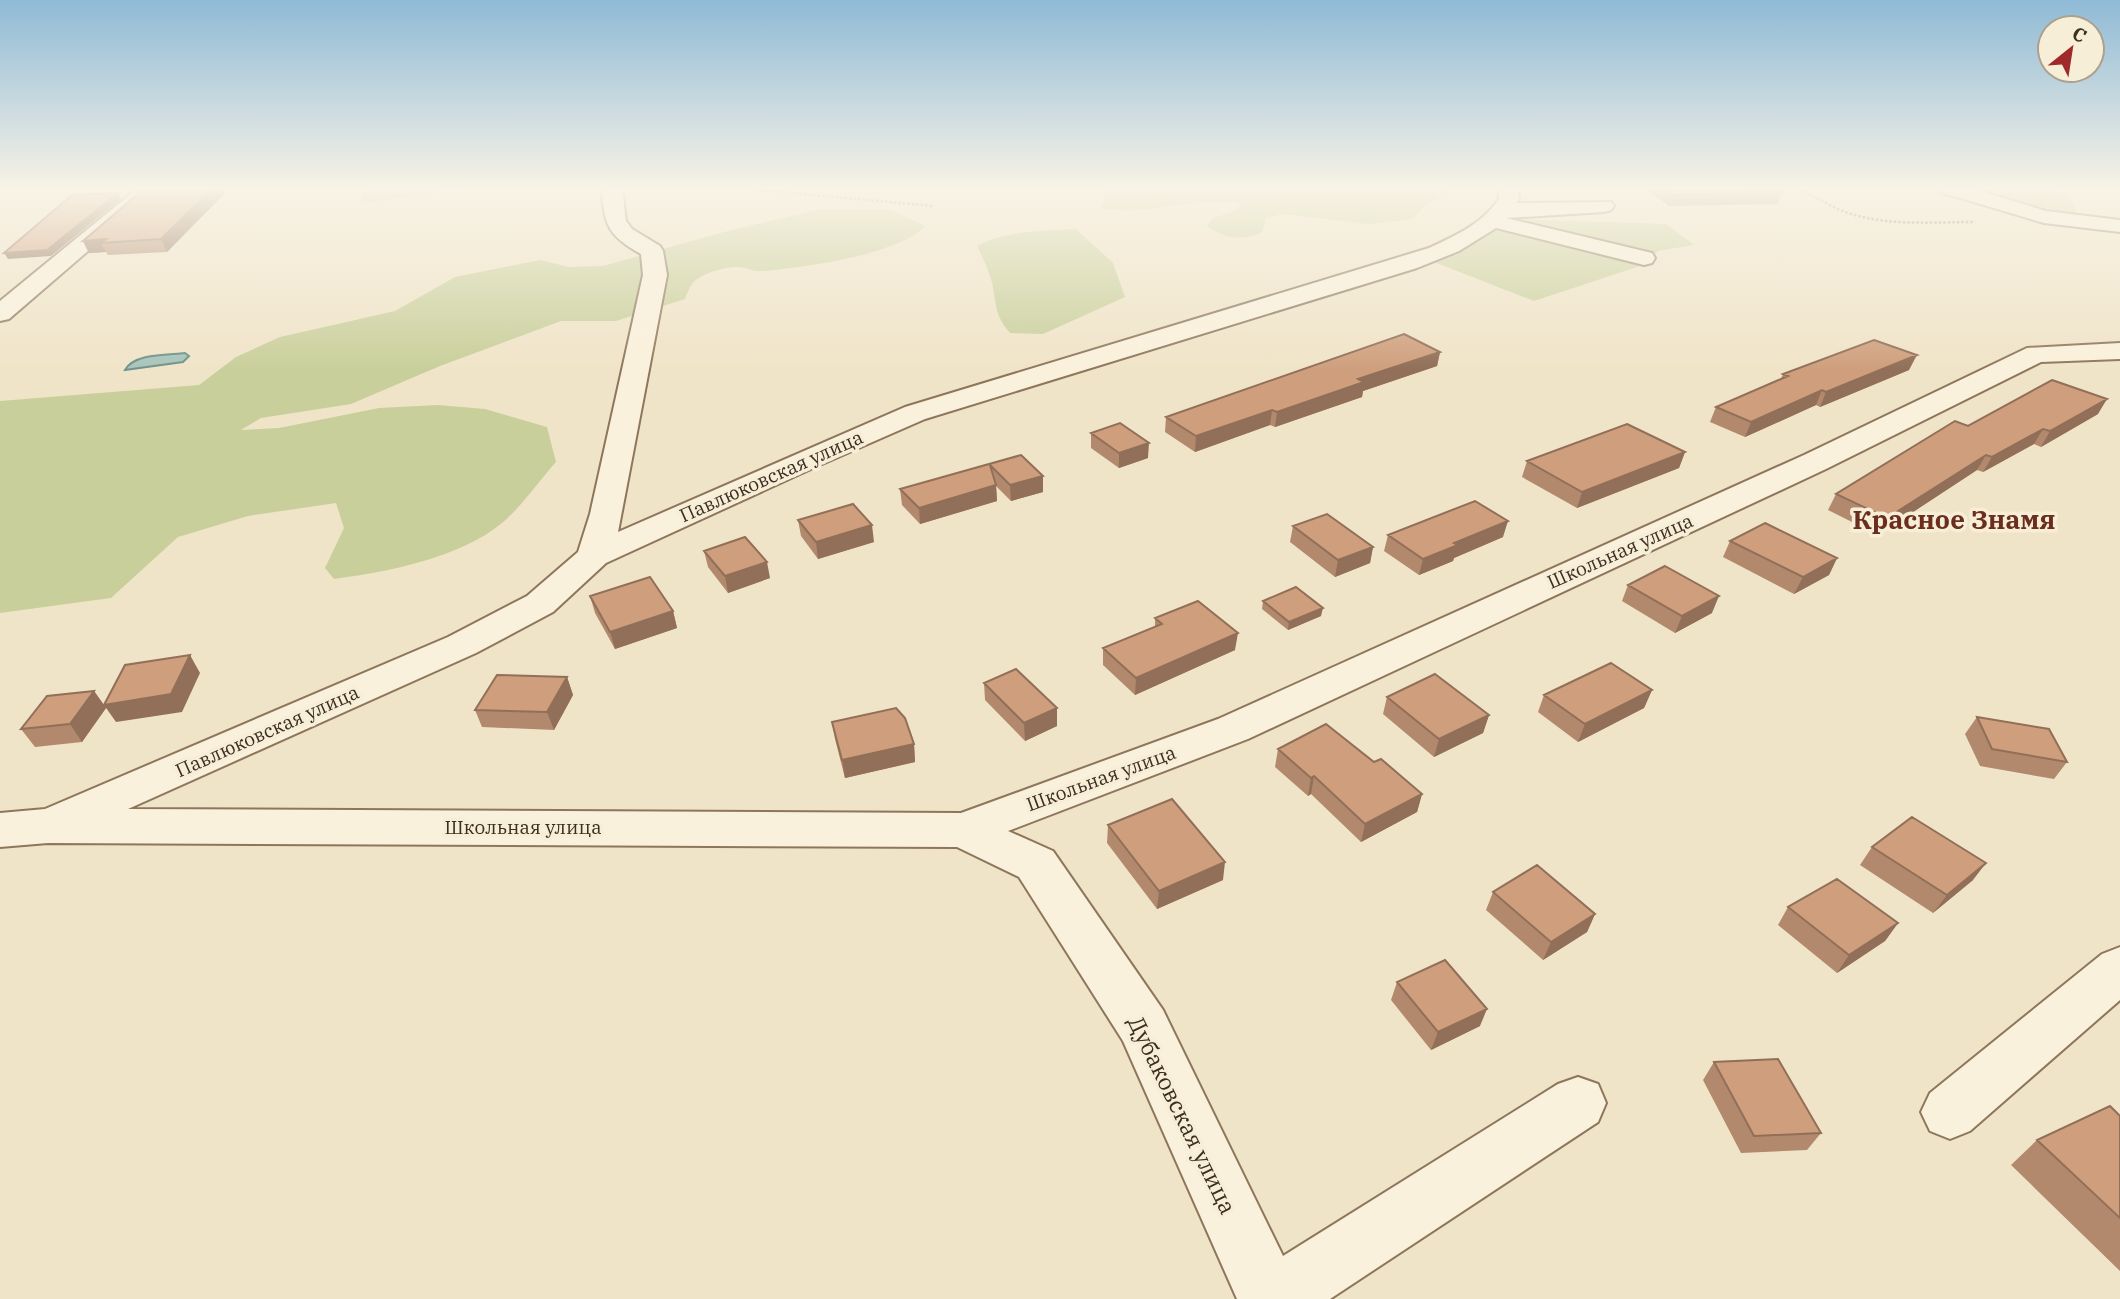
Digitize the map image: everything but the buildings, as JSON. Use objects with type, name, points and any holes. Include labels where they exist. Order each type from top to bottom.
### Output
[{"type":"street","points":[[0,314],[78,249]]},
{"type":"street","points":[[594,556],[607,514],[655,275],[652,251],[648,249]]},
{"type":"street","name":"Павлюковская улица","points":[[48,826],[462,645],[540,604],[594,556],[802,461],[915,413],[1409,263],[1442,249]]},
{"type":"street","points":[[1618,249],[1644,258]]},
{"type":"street","name":"Школьная улица","points":[[0,830],[48,826],[962,830],[1233,729],[1815,462],[2036,354],[2120,351]]},
{"type":"street","name":"Дубаковская улица","points":[[962,830],[1036,864],[1144,1027],[1271,1299]]},
{"type":"street","points":[[1950,1112],[2120,970]]},
{"type":"street","points":[[1271,1299],[1578,1103]]},
{"type":"green space","points":[[665,249],[883,249],[800,267],[762,271],[739,267],[719,270],[695,280],[685,299],[616,321],[561,321],[440,366],[351,404],[261,418],[241,430],[279,428],[379,408],[438,405],[485,409],[547,427],[556,462],[502,523],[465,546],[422,562],[334,579],[325,568],[344,528],[336,503],[248,516],[178,537],[111,598],[0,613],[0,401],[199,385],[236,357],[280,337],[395,311],[455,277],[540,260],[569,267],[603,266]]},
{"type":"green space","points":[[978,249],[1097,249],[1113,263],[1125,297],[1043,334],[1010,333],[999,316],[987,267]]},
{"type":"green space","points":[[1458,249],[1672,249],[1658,251],[1643,265],[1534,301],[1434,262]]},
{"type":"water","points":[[185,353],[189,356],[183,362],[125,370],[129,364],[143,358]]},
{"type":"district","name":"Красное Знамя","points":[[1954,520]]}]
